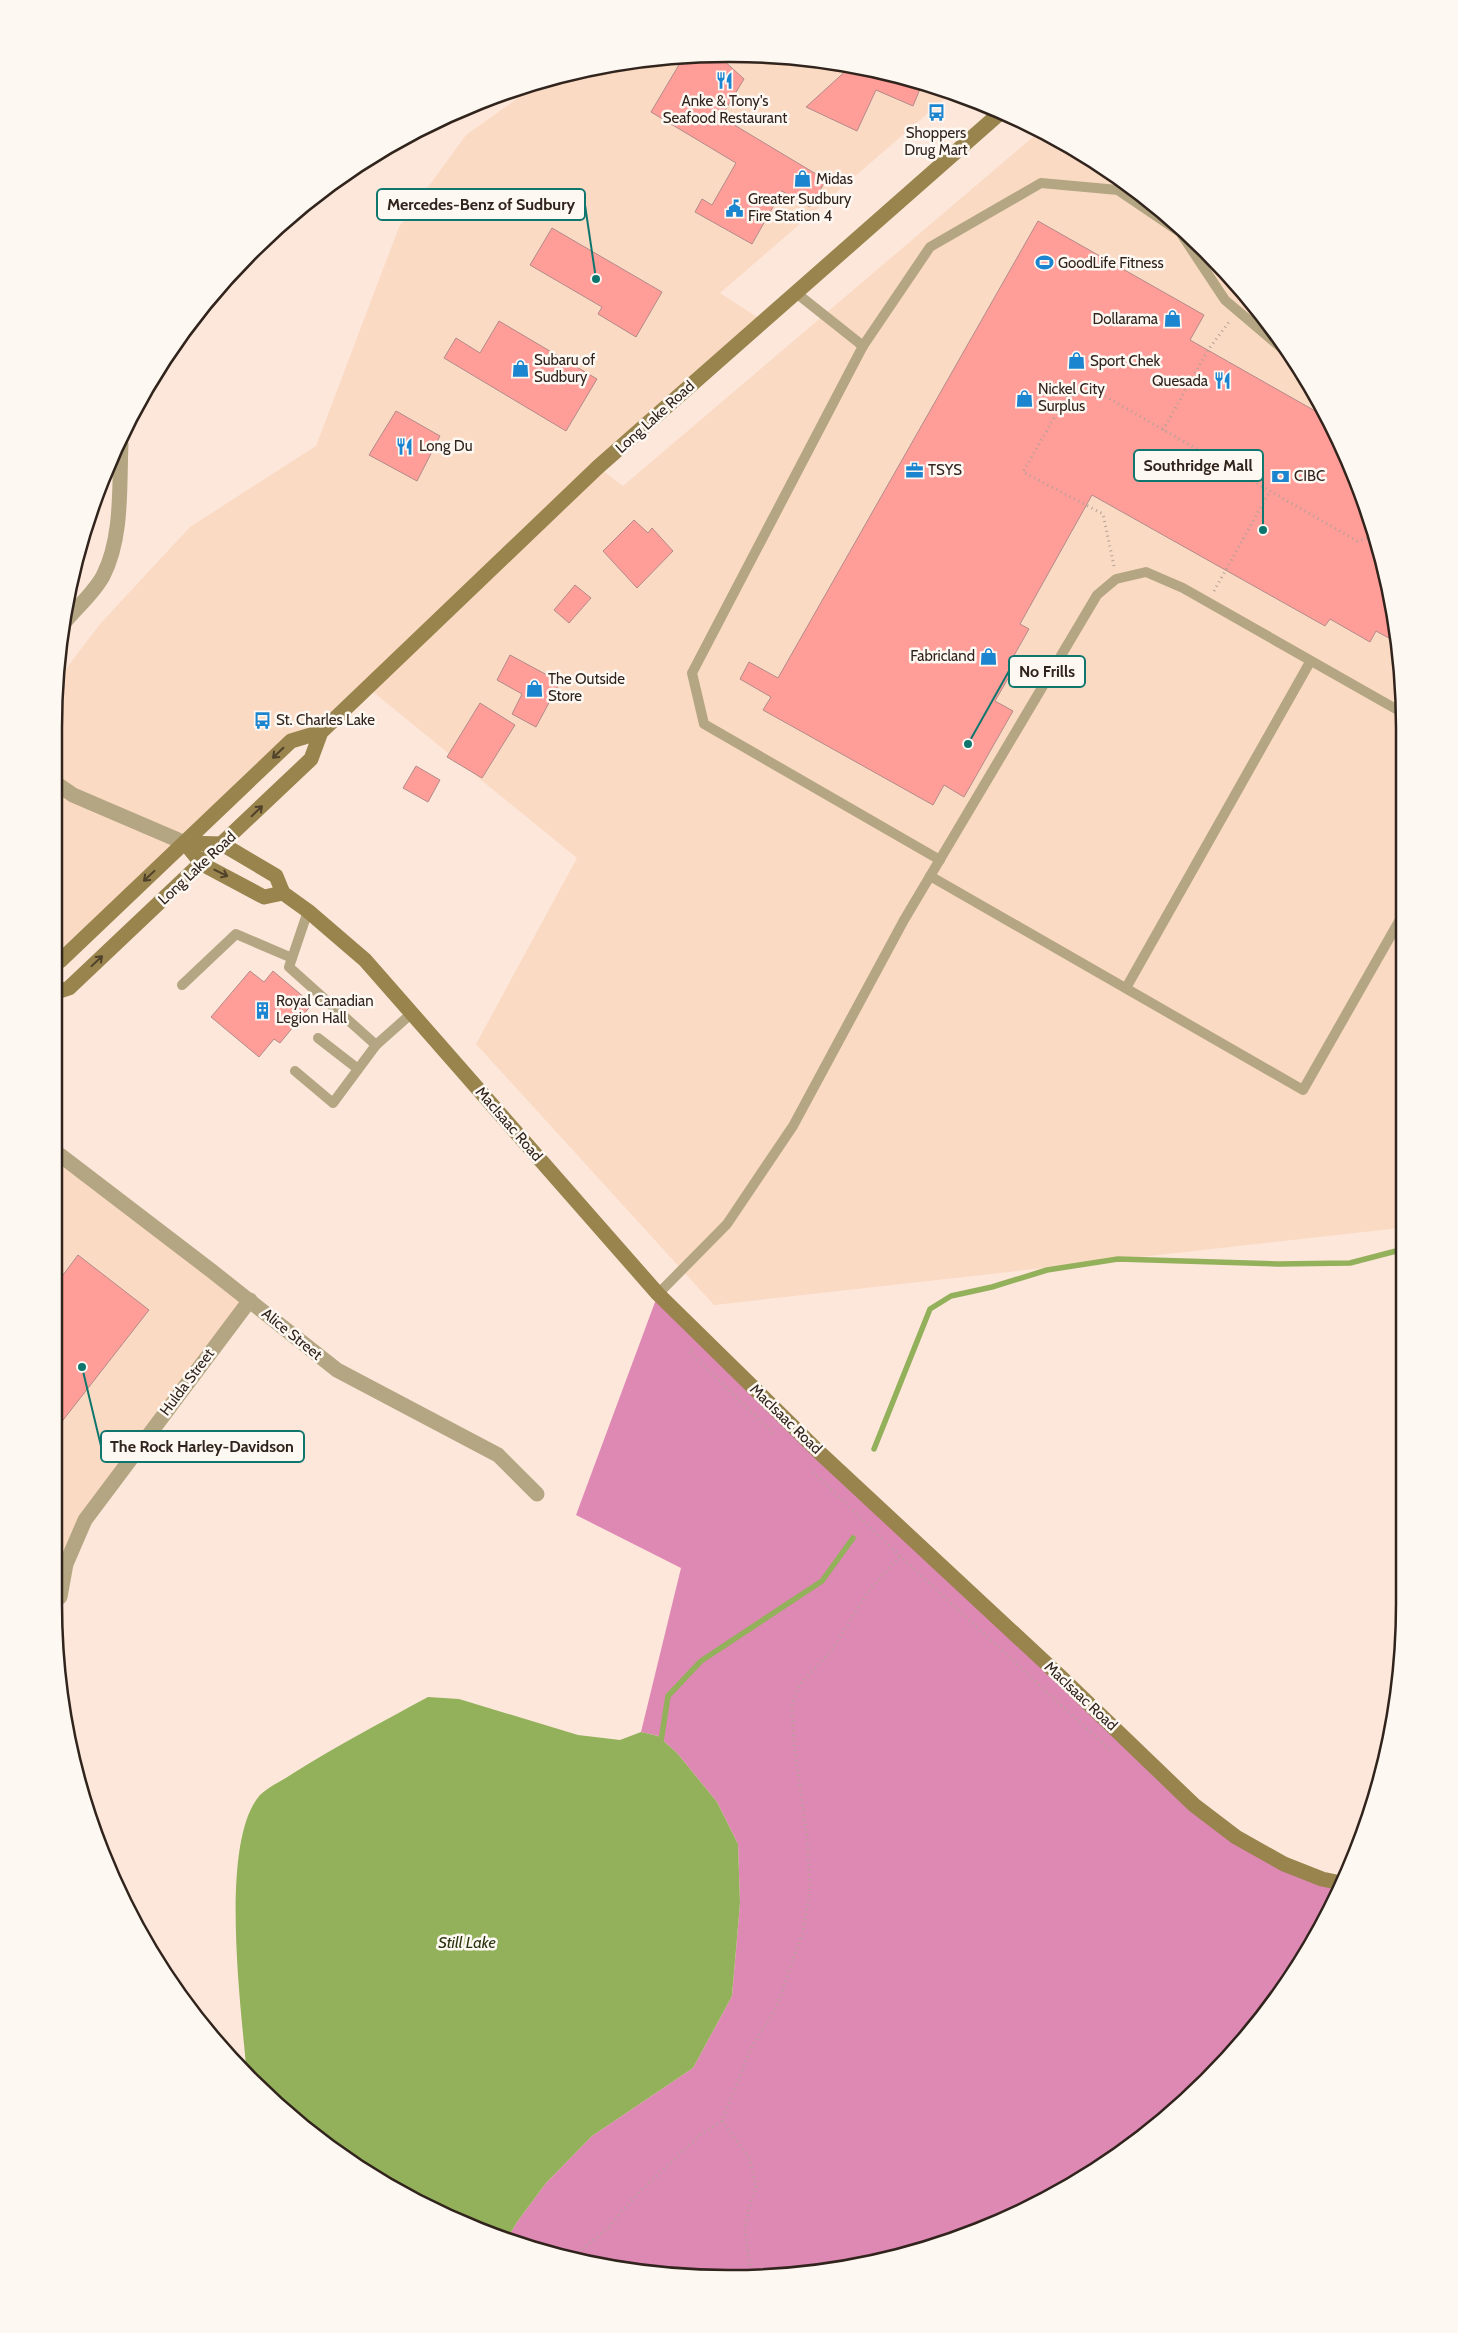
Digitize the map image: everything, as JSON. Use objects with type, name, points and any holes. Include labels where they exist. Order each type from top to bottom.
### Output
[{"type":"street","name":"Long Lake Road","points":[[62,990],[69,988],[202,864],[310,759],[321,732],[598,467],[995,118]]},
{"type":"street","points":[[73,612],[103,576],[112,549],[117,522],[120,458]]},
{"type":"street","name":"Long Lake Road","points":[[62,959],[291,741],[321,732]]},
{"type":"street","points":[[62,787],[73,794],[185,843],[202,864],[264,897],[283,893]]},
{"type":"street","name":"MacIsaac Road","points":[[185,843],[222,844],[276,876],[283,893],[308,911],[366,960],[658,1294],[820,1453],[1089,1703],[1194,1805],[1236,1837],[1284,1864],[1335,1882]]},
{"type":"street","name":"Alice Street","points":[[62,1157],[250,1300],[337,1370],[498,1455],[537,1494]]},
{"type":"street","name":"Hulda Street","points":[[62,1586],[66,1564],[85,1520],[250,1300]]},
{"type":"lane","points":[[940,860],[704,724],[692,673],[863,346],[930,247],[1041,183],[1118,190],[1146,209]]},
{"type":"lane","points":[[1193,251],[1225,300],[1267,336]]},
{"type":"lane","points":[[795,292],[863,346]]},
{"type":"lane","points":[[658,1294],[727,1224],[793,1126],[904,920],[1097,595],[1116,579],[1146,572],[1183,588],[1310,662],[1395,709]]},
{"type":"lane","points":[[1126,988],[1310,662]]},
{"type":"lane","points":[[930,876],[1303,1090],[1396,927]]},
{"type":"lane","points":[[308,911],[289,967],[376,1045]]},
{"type":"lane","points":[[182,985],[236,934],[292,958]]},
{"type":"lane","points":[[294,1071],[333,1103],[376,1045],[412,1013]]},
{"type":"lane","points":[[318,1038],[358,1069]]},
{"type":"path","points":[[1163,430],[1208,350],[1237,311]]},
{"type":"path","points":[[1116,579],[1103,514],[1022,472],[1069,392],[1089,387],[1357,541],[1367,539]]},
{"type":"path","points":[[1207,602],[1270,491]]},
{"type":"path","points":[[578,2253],[607,2229],[638,2193],[700,2135],[722,2122],[752,2048],[776,2008],[803,1932],[810,1888],[807,1836],[794,1744],[792,1705],[799,1685],[832,1650],[867,1593],[914,1540]]},
{"type":"path","points":[[722,2122],[750,2159],[756,2187],[745,2229],[751,2269]]},
{"type":"shaded area","points":[[729,62],[816,68],[902,85],[945,99],[720,293],[763,321],[598,467],[623,486],[1034,136],[1099,175],[1135,200],[1200,258],[1230,290],[1258,323],[1283,359],[1327,434],[1345,474],[1360,515],[1373,556],[1383,599],[1390,642],[1396,729],[1396,1228],[714,1305],[476,1044],[577,858],[367,687],[321,732],[291,741],[62,959],[62,729],[65,670],[100,624],[190,527],[316,446],[399,227],[466,135],[521,96],[556,85],[599,75],[685,64]]},
{"type":"shaded area","points":[[62,1157],[250,1300],[85,1520],[62,1588]]},
{"type":"shaded area","points":[[658,1294],[1236,1837],[1335,1881],[1327,1899],[1283,1974],[1258,2010],[1200,2075],[1168,2105],[1135,2133],[1099,2158],[1024,2202],[984,2220],[902,2248],[859,2258],[773,2269],[685,2269],[642,2265],[556,2248],[510,2233],[546,2183],[592,2136],[693,2068],[732,1996],[740,1903],[738,1844],[717,1802],[677,1753],[658,1736],[641,1732],[681,1568],[576,1515]]},
{"type":"water","name":"Still Lake","points":[[428,1697],[459,1699],[578,1735],[620,1740],[641,1732],[658,1736],[677,1753],[717,1802],[738,1844],[740,1903],[732,1996],[693,2068],[592,2136],[546,2183],[510,2233],[434,2202],[359,2158],[323,2133],[290,2105],[246,2062],[238,1972],[236,1888],[240,1850],[247,1818],[260,1795],[267,1789],[342,1744]]},
{"type":"building","points":[[726,62],[744,79],[721,117],[826,180],[810,207],[782,191],[752,244],[695,212],[702,199],[712,205],[736,163],[651,112],[679,65]]},
{"type":"building","points":[[844,73],[919,90],[913,106],[876,90],[857,131],[806,107]]},
{"type":"building","points":[[1038,221],[1204,315],[1190,340],[1314,410],[1345,474],[1360,515],[1373,556],[1389,638],[1376,631],[1370,642],[1330,619],[1325,626],[1092,495],[1020,624],[1029,629],[1008,666],[1013,670],[995,701],[1013,711],[964,797],[944,785],[933,805],[763,710],[771,697],[740,679],[749,662],[778,678]]},
{"type":"building","points":[[552,228],[662,292],[636,337],[598,314],[602,307],[530,265]]},
{"type":"building","name":"Subaru of Sudbury","points":[[499,321],[597,379],[566,431],[444,358],[456,338],[480,353]]},
{"type":"building","name":"Long Du","points":[[396,411],[440,436],[417,481],[369,455]]},
{"type":"building","points":[[634,520],[648,533],[652,528],[673,551],[637,588],[603,551]]},
{"type":"building","points":[[575,585],[591,598],[569,623],[554,610]]},
{"type":"building","name":"The Outside Store","points":[[510,655],[560,682],[536,727],[512,714],[522,694],[497,680]]},
{"type":"building","points":[[480,703],[515,725],[482,778],[447,757]]},
{"type":"building","points":[[416,766],[440,780],[428,802],[403,788]]},
{"type":"building","name":"Royal Canadian Legion Hall","points":[[250,971],[264,982],[273,971],[312,1004],[280,1043],[274,1039],[259,1057],[211,1017]]},
{"type":"building","points":[[78,1255],[149,1310],[62,1421],[62,1276]]},
{"type":"waterway","points":[[874,1449],[930,1309],[951,1296],[992,1287],[1047,1270],[1118,1259],[1278,1264],[1350,1263],[1396,1251]]},
{"type":"waterway","points":[[661,1741],[668,1696],[701,1661],[822,1581],[853,1538]]},
{"type":"place","name":"Anke & Tony's Seafood Restaurant","points":[[725,80]]},
{"type":"place","name":"Shoppers Drug Mart","points":[[936,112]]},
{"type":"place","name":"Midas","points":[[802,179]]},
{"type":"place","name":"Greater Sudbury Fire Station 4","points":[[734,208]]},
{"type":"place","name":"GoodLife Fitness","points":[[1044,263]]},
{"type":"place","name":"Mercedes-Benz of Sudbury","points":[[596,279]]},
{"type":"place","name":"Dollarama","points":[[1172,319]]},
{"type":"place","name":"Sport Chek","points":[[1076,361]]},
{"type":"place","name":"Subaru of Sudbury","points":[[520,369]]},
{"type":"place","name":"Quesada","points":[[1222,381]]},
{"type":"place","name":"Nickel City Surplus","points":[[1024,398]]},
{"type":"place","name":"Long Du","points":[[405,446]]},
{"type":"place","name":"TSYS","points":[[914,470]]},
{"type":"place","name":"CIBC","points":[[1280,476]]},
{"type":"place","name":"Southridge Mall","points":[[1263,530]]},
{"type":"place","name":"Fabricland","points":[[989,656]]},
{"type":"place","name":"The Outside Store","points":[[534,688]]},
{"type":"place","name":"St. Charles Lake","points":[[262,720]]},
{"type":"place","name":"No Frills","points":[[968,744]]},
{"type":"place","name":"Royal Canadian Legion Hall","points":[[262,1010]]},
{"type":"place","name":"The Rock Harley-Davidson","points":[[82,1367]]}]
